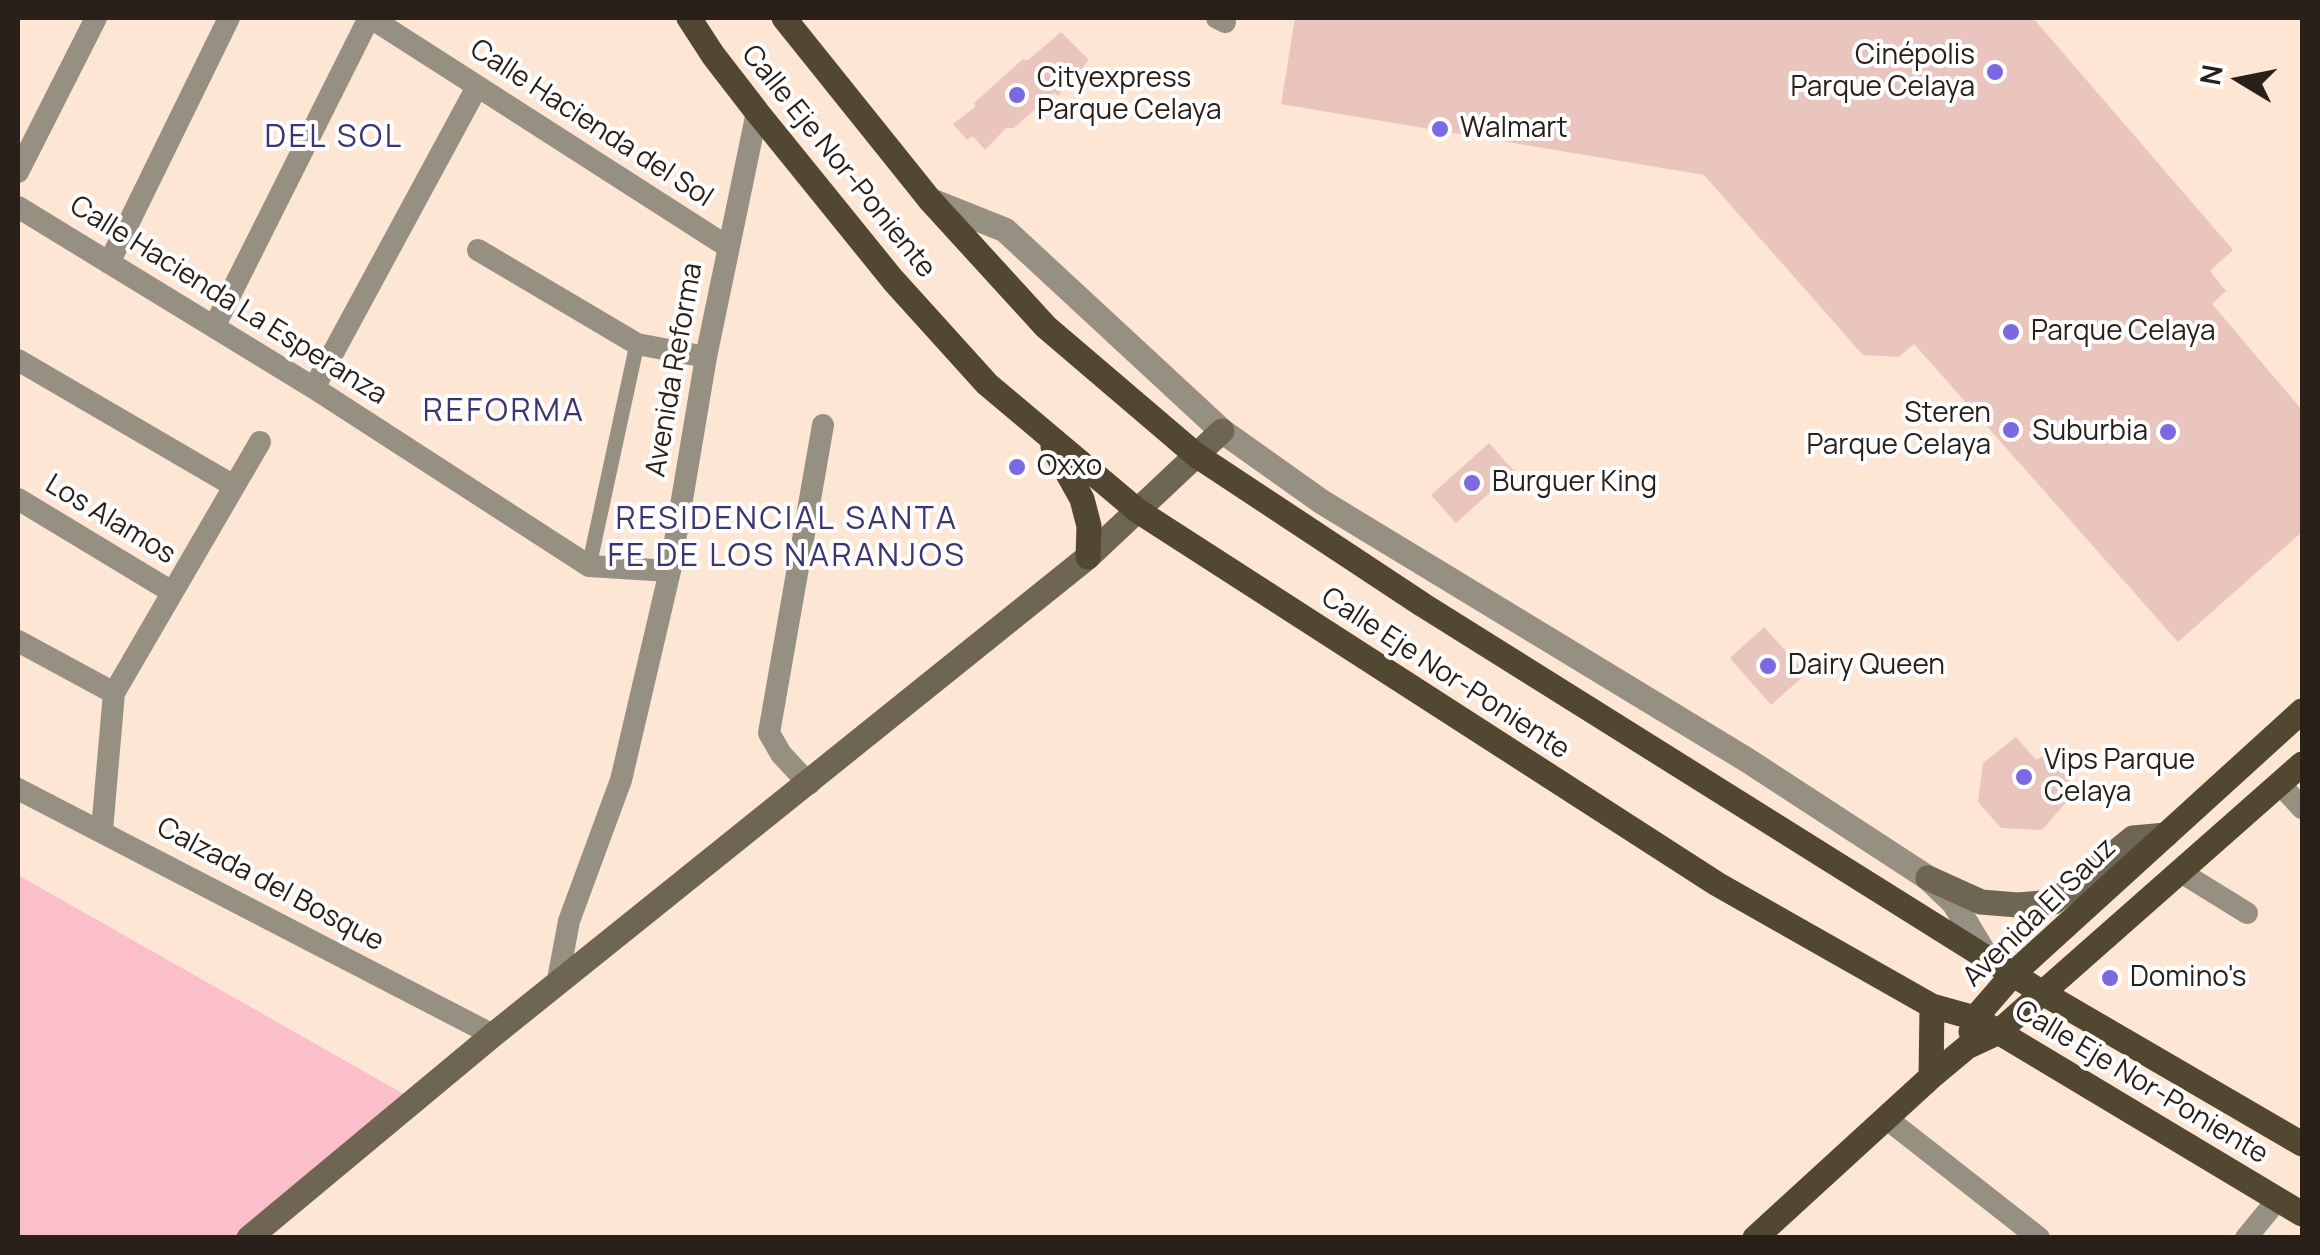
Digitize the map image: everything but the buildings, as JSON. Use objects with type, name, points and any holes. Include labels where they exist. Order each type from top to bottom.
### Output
[{"type":"main road","name":"Calle Eje Nor-Poniente","points":[[689,18],[712,55],[892,280],[987,384],[1138,511],[1717,884],[1932,1006],[1975,1018],[2302,1214]]},
{"type":"main road","name":"Calle Eje Nor-Poniente","points":[[784,18],[930,200],[1046,327],[1196,455],[1423,605],[2041,992],[2302,1144]]},
{"type":"main road","points":[[249,1238],[493,1035],[1088,557],[1222,431]]},
{"type":"main road","points":[[1046,434],[1082,499],[1089,526],[1088,557]]},
{"type":"main road","name":"Avenida El Sauz","points":[[1967,1046],[1975,1018],[2014,974],[2302,711]]},
{"type":"main road","name":"Avenida El Sauz","points":[[1759,1236],[1931,1077],[1967,1046],[1997,1033],[2302,764]]},
{"type":"main road","points":[[2242,765],[2274,788]]},
{"type":"main road","points":[[1928,878],[1981,902],[2054,902],[2133,838],[2166,834]]},
{"type":"main road","points":[[1931,1077],[1932,1006]]},
{"type":"street","points":[[18,172],[96,18]]},
{"type":"street","points":[[109,263],[229,18]]},
{"type":"street","points":[[214,326],[370,18]]},
{"type":"street","name":"Calle Hacienda del Sol","points":[[370,18],[728,247]]},
{"type":"street","points":[[314,388],[477,88]]},
{"type":"street","name":"Avenida Reforma","points":[[557,985],[569,921],[622,780],[670,571],[706,357],[757,112]]},
{"type":"street","points":[[930,200],[1005,230],[1222,431],[1322,502],[1747,760],[1928,878],[1954,903],[1986,956]]},
{"type":"street","name":"Calle Hacienda La Esperanza","points":[[18,207],[314,388],[589,566],[670,571]]},
{"type":"street","points":[[478,250],[637,344],[706,357]]},
{"type":"street","points":[[589,566],[637,344]]},
{"type":"street","points":[[18,360],[234,486]]},
{"type":"street","points":[[809,784],[781,754],[769,733],[823,425]]},
{"type":"street","points":[[102,830],[114,692],[260,442]]},
{"type":"street","name":"Los Alamos","points":[[18,499],[172,592]]},
{"type":"street","points":[[18,640],[114,692]]},
{"type":"street","points":[[2274,788],[2302,808]]},
{"type":"street","name":"Calzada del Bosque","points":[[18,789],[493,1035]]},
{"type":"street","points":[[2179,871],[2247,913]]},
{"type":"street","points":[[1886,1118],[2039,1238]]},
{"type":"street","points":[[2246,1238],[2278,1199]]},
{"type":"shaded area","points":[[18,875],[409,1097],[236,1237],[18,1237]]},
{"type":"place","name":"Cinépolis Parque Celaya","points":[[1995,72]]},
{"type":"place","name":"Cityexpress Parque Celaya","points":[[1017,95]]},
{"type":"place","name":"Walmart","points":[[1440,129]]},
{"type":"place","name":"Parque Celaya","points":[[2011,332]]},
{"type":"place","name":"Steren Parque Celaya","points":[[2011,430]]},
{"type":"place","name":"Suburbia","points":[[2168,432]]},
{"type":"place","name":"Oxxo","points":[[1017,467]]},
{"type":"place","name":"Burguer King","points":[[1472,483]]},
{"type":"place","name":"Dairy Queen","points":[[1768,666]]},
{"type":"place","name":"Vips Parque Celaya","points":[[2024,777]]},
{"type":"place","name":"Domino's","points":[[2110,978]]},
{"type":"district","name":"DEL SOL","points":[[334,138]]},
{"type":"district","name":"REFORMA","points":[[504,412]]},
{"type":"district","name":"RESIDENCIAL SANTA FE DE LOS NARANJOS","points":[[787,538]]}]
